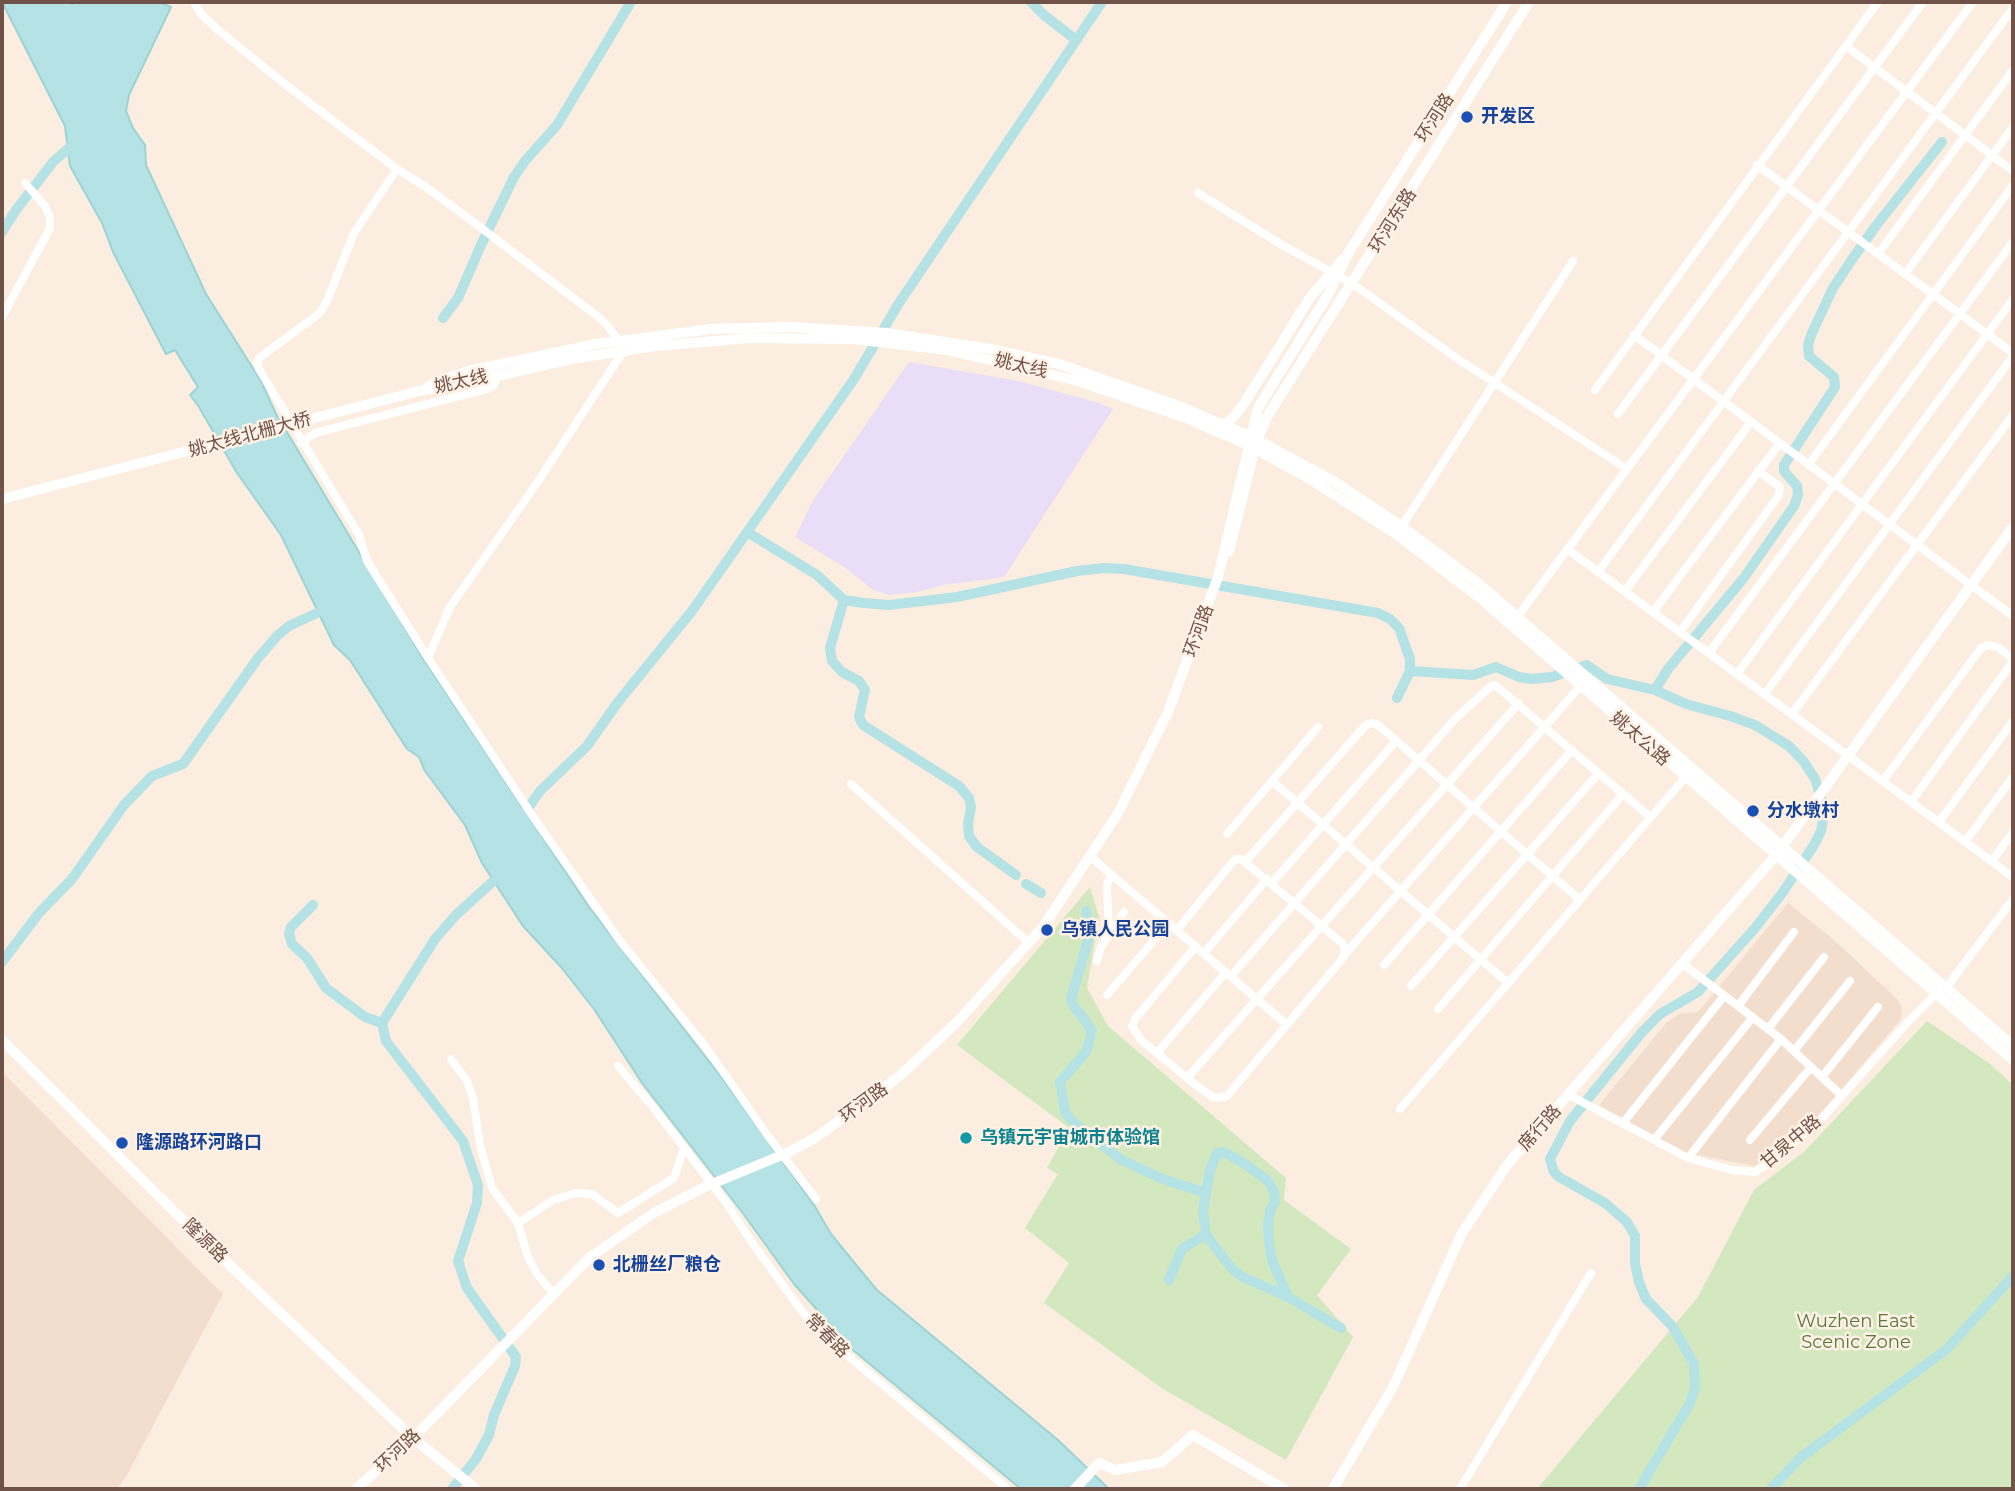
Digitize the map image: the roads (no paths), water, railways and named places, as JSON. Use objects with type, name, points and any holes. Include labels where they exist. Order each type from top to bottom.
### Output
[{"type":"main road","name":"姚太线","points":[[423,390],[437,381],[468,371],[553,352],[621,345],[856,335],[990,349],[1059,365],[1156,397],[1224,425],[1252,443]]},
{"type":"main road","name":"姚太线","points":[[906,340],[1078,381],[1252,443]]},
{"type":"main road","name":"姚太线","points":[[423,390],[456,385],[621,345]]},
{"type":"main road","name":"姚太线北栅大桥","points":[[2,499],[423,390]]},
{"type":"main road","name":"姚太公路","points":[[1252,443],[1399,530],[1564,659],[1584,683]]},
{"type":"main road","name":"姚太公路","points":[[1514,622],[1550,660],[1584,683],[1780,850],[1941,991],[2013,1060]]},
{"type":"main road","name":"姚太公路","points":[[1941,991],[2013,1046]]},
{"type":"main road","name":"隆源路","points":[[2,1040],[200,1237],[413,1438]]},
{"type":"street","points":[[194,2],[217,29],[286,85],[601,319],[621,345],[537,483],[450,607],[428,658]]},
{"type":"street","name":"环河路","points":[[356,1489],[413,1438],[589,1258],[629,1228],[707,1186],[787,1153],[843,1119],[903,1073],[965,1015],[1043,927],[1117,815],[1168,712],[1233,540],[1258,408],[1329,293],[1349,252],[1507,2]]},
{"type":"street","name":"环河东路","points":[[1252,443],[1529,2]]},
{"type":"street","points":[[1595,390],[1878,2]]},
{"type":"street","points":[[1619,414],[1923,2]]},
{"type":"street","points":[[1514,622],[1973,2]]},
{"type":"street","points":[[1598,572],[1724,401],[1852,235],[2013,8]]},
{"type":"street","points":[[1846,46],[2013,171]]},
{"type":"street","points":[[1875,252],[2013,70]]},
{"type":"street","points":[[1905,274],[2013,127]]},
{"type":"street","points":[[1758,165],[2013,355],[1765,694]]},
{"type":"street","points":[[397,169],[354,233],[320,313],[265,354],[257,362],[259,369],[301,443],[359,535],[367,561],[538,824],[620,941],[705,1046],[816,1199]]},
{"type":"street","points":[[2,317],[50,228],[50,218],[45,206],[25,183]]},
{"type":"street","points":[[1809,464],[2013,185]]},
{"type":"street","points":[[1198,193],[1282,245],[1353,284],[1458,359],[1627,469]]},
{"type":"street","points":[[1709,653],[2013,242]]},
{"type":"street","points":[[1224,425],[1245,402],[1316,289],[1349,252]]},
{"type":"street","points":[[1399,530],[1573,261]]},
{"type":"street","points":[[1737,674],[2013,299]]},
{"type":"street","points":[[1634,335],[2013,616]]},
{"type":"street","points":[[301,443],[315,433],[487,389],[493,386],[499,374]]},
{"type":"street","points":[[1792,714],[2013,415]]},
{"type":"street","points":[[1625,592],[1751,422]]},
{"type":"street","points":[[1653,612],[1758,471],[1782,444]]},
{"type":"street","points":[[1683,634],[1779,495],[1780,487],[1758,471]]},
{"type":"street","name":"席行路","points":[[1333,1489],[1392,1387],[1462,1233],[1507,1165],[1573,1097],[1780,850],[2013,527]]},
{"type":"street","points":[[1567,550],[2013,877]]},
{"type":"street","points":[[1883,781],[1981,648],[1988,645],[1999,648],[2013,660],[1911,802]]},
{"type":"street","points":[[1396,741],[1323,824],[1135,1019],[1132,1026],[1134,1032],[1213,1097],[1227,1096],[1346,953],[1584,683]]},
{"type":"street","points":[[1157,1053],[1295,903],[1455,719],[1490,687],[1495,685],[1518,703],[1650,817]]},
{"type":"street","points":[[1187,1078],[1518,703]]},
{"type":"street","points":[[1939,822],[2013,721]]},
{"type":"street","points":[[1247,861],[1370,723],[1376,724],[1579,899]]},
{"type":"street","points":[[1227,834],[1318,727]]},
{"type":"street","points":[[1384,965],[1572,750]]},
{"type":"street","points":[[1411,986],[1598,774]]},
{"type":"street","points":[[1399,1108],[1689,774]]},
{"type":"street","points":[[1965,842],[2013,777]]},
{"type":"street","points":[[1272,781],[1507,982]]},
{"type":"street","points":[[851,784],[1029,943]]},
{"type":"street","points":[[1438,1009],[1623,794]]},
{"type":"street","points":[[1992,861],[2013,832]]},
{"type":"street","points":[[1091,857],[1286,1024]]},
{"type":"street","points":[[1177,930],[1236,859],[1247,861],[1342,943],[1346,953]]},
{"type":"street","points":[[1109,932],[1107,885],[1111,874]]},
{"type":"street","name":"甘泉中路","points":[[1573,1097],[1688,1158],[1732,1170],[1755,1172],[1774,1160],[1822,1118],[1908,1022],[1941,991],[2013,899]]},
{"type":"street","points":[[1097,961],[1098,953],[1109,932],[1124,912]]},
{"type":"street","points":[[1107,995],[1169,923]]},
{"type":"street","points":[[1738,1006],[1794,932]]},
{"type":"street","points":[[1768,1029],[1824,957]]},
{"type":"street","points":[[1683,964],[1781,1039],[1842,1096]]},
{"type":"street","points":[[1794,1051],[1850,981]]},
{"type":"street","points":[[1623,1123],[1724,996]]},
{"type":"street","points":[[1822,1077],[1878,1007]]},
{"type":"street","points":[[1654,1140],[1753,1017]]},
{"type":"street","points":[[1688,1158],[1781,1039]]},
{"type":"street","points":[[451,1059],[467,1081],[473,1098],[480,1145],[492,1188],[518,1223],[528,1257],[537,1274],[554,1294]]},
{"type":"street","name":"常春路","points":[[618,1066],[727,1204],[801,1310],[824,1336],[1008,1489]]},
{"type":"street","points":[[1750,1140],[1811,1067]]},
{"type":"street","points":[[518,1223],[553,1200],[576,1193],[592,1194],[618,1213],[674,1178],[684,1148]]},
{"type":"street","points":[[1460,1489],[1591,1273]]},
{"type":"street","points":[[1075,1489],[1099,1463],[1115,1470],[1162,1462],[1193,1435],[1284,1489]]},
{"type":"street","points":[[413,1438],[476,1489]]},
{"type":"water","points":[[2,2],[158,2],[171,7],[129,95],[126,111],[133,128],[145,145],[146,165],[206,294],[261,381],[276,414],[422,657],[589,907],[722,1078],[814,1205],[831,1234],[857,1266],[877,1290],[1058,1440],[1109,1489],[1021,1489],[854,1351],[794,1284],[642,1083],[594,1009],[561,967],[523,926],[482,863],[465,825],[425,771],[419,757],[407,749],[350,660],[334,645],[281,535],[237,473],[190,395],[198,387],[175,350],[166,354],[113,252],[102,223],[70,166],[65,126]]},
{"type":"waterway","points":[[443,318],[458,298],[514,177],[557,125],[631,2]]},
{"type":"waterway","points":[[1031,2],[1076,40]]},
{"type":"waterway","points":[[524,814],[540,791],[587,746],[618,702],[692,611],[854,379],[899,303],[1102,2]]},
{"type":"waterway","points":[[2,232],[53,162],[77,141]]},
{"type":"waterway","points":[[1655,690],[1668,669],[1743,579],[1794,506],[1798,495],[1797,486],[1784,471],[1784,465],[1835,387],[1834,377],[1809,356],[1808,345],[1812,333],[1833,288],[1851,261],[1942,142]]},
{"type":"waterway","points":[[747,532],[817,575],[844,600],[864,603],[889,605],[957,597],[1077,571],[1104,568],[1124,569],[1378,613],[1399,628],[1410,659],[1410,671],[1397,698]]},
{"type":"waterway","points":[[844,600],[830,648],[832,661],[842,672],[859,681],[865,690],[859,717],[863,725],[959,786],[969,798],[971,807],[969,836],[977,847],[1016,875]]},
{"type":"waterway","points":[[2,962],[39,913],[72,879],[124,805],[152,776],[183,764],[258,658],[278,635],[289,626],[330,607]]},
{"type":"waterway","points":[[1410,671],[1473,675],[1496,667],[1519,677],[1532,679],[1552,677],[1587,665],[1607,679],[1655,690],[1686,704],[1755,725],[1789,746],[1804,762],[1815,779],[1825,810],[1821,831],[1814,845],[1756,927],[1698,992],[1660,1014],[1642,1032],[1570,1121],[1550,1159],[1554,1172],[1559,1177],[1605,1203],[1627,1222],[1635,1236],[1635,1264],[1646,1299],[1673,1327],[1694,1364],[1695,1388],[1690,1403],[1639,1489]]},
{"type":"waterway","points":[[452,1489],[476,1459],[489,1435],[516,1357],[467,1288],[458,1261],[477,1203],[478,1185],[463,1141],[386,1041],[382,1023],[435,939],[456,915],[501,874]]},
{"type":"waterway","points":[[1026,884],[1041,893]]},
{"type":"waterway","points":[[313,905],[291,927],[289,934],[292,944],[307,958],[326,988],[365,1017],[382,1023]]},
{"type":"waterway","points":[[1086,911],[1088,940],[1071,999],[1092,1031],[1086,1052],[1060,1082],[1065,1112],[1072,1121],[1120,1159],[1160,1178],[1206,1193]]},
{"type":"waterway","points":[[1288,1297],[1272,1260],[1269,1242],[1268,1226],[1270,1211],[1275,1202],[1274,1191],[1267,1180],[1245,1164],[1224,1152],[1217,1153],[1210,1170],[1203,1211],[1206,1234],[1212,1243],[1233,1270],[1243,1277],[1288,1297],[1341,1328]]},
{"type":"waterway","points":[[1169,1280],[1182,1249],[1206,1234]]},
{"type":"waterway","points":[[1771,1489],[1800,1458],[1947,1349],[2013,1276]]},
{"type":"place","name":"开发区","points":[[1467,117]]},
{"type":"place","name":"分水墩村","points":[[1753,811]]},
{"type":"place","name":"乌镇人民公园","points":[[1047,930]]},
{"type":"place","name":"乌镇元宇宙城市体验馆","points":[[966,1138]]},
{"type":"place","name":"隆源路环河路口","points":[[122,1143]]},
{"type":"place","name":"北栅丝厂粮仓","points":[[599,1265]]},
{"type":"park label","name":"Wuzhen East Scenic Zone","points":[[1856,1332]]}]
